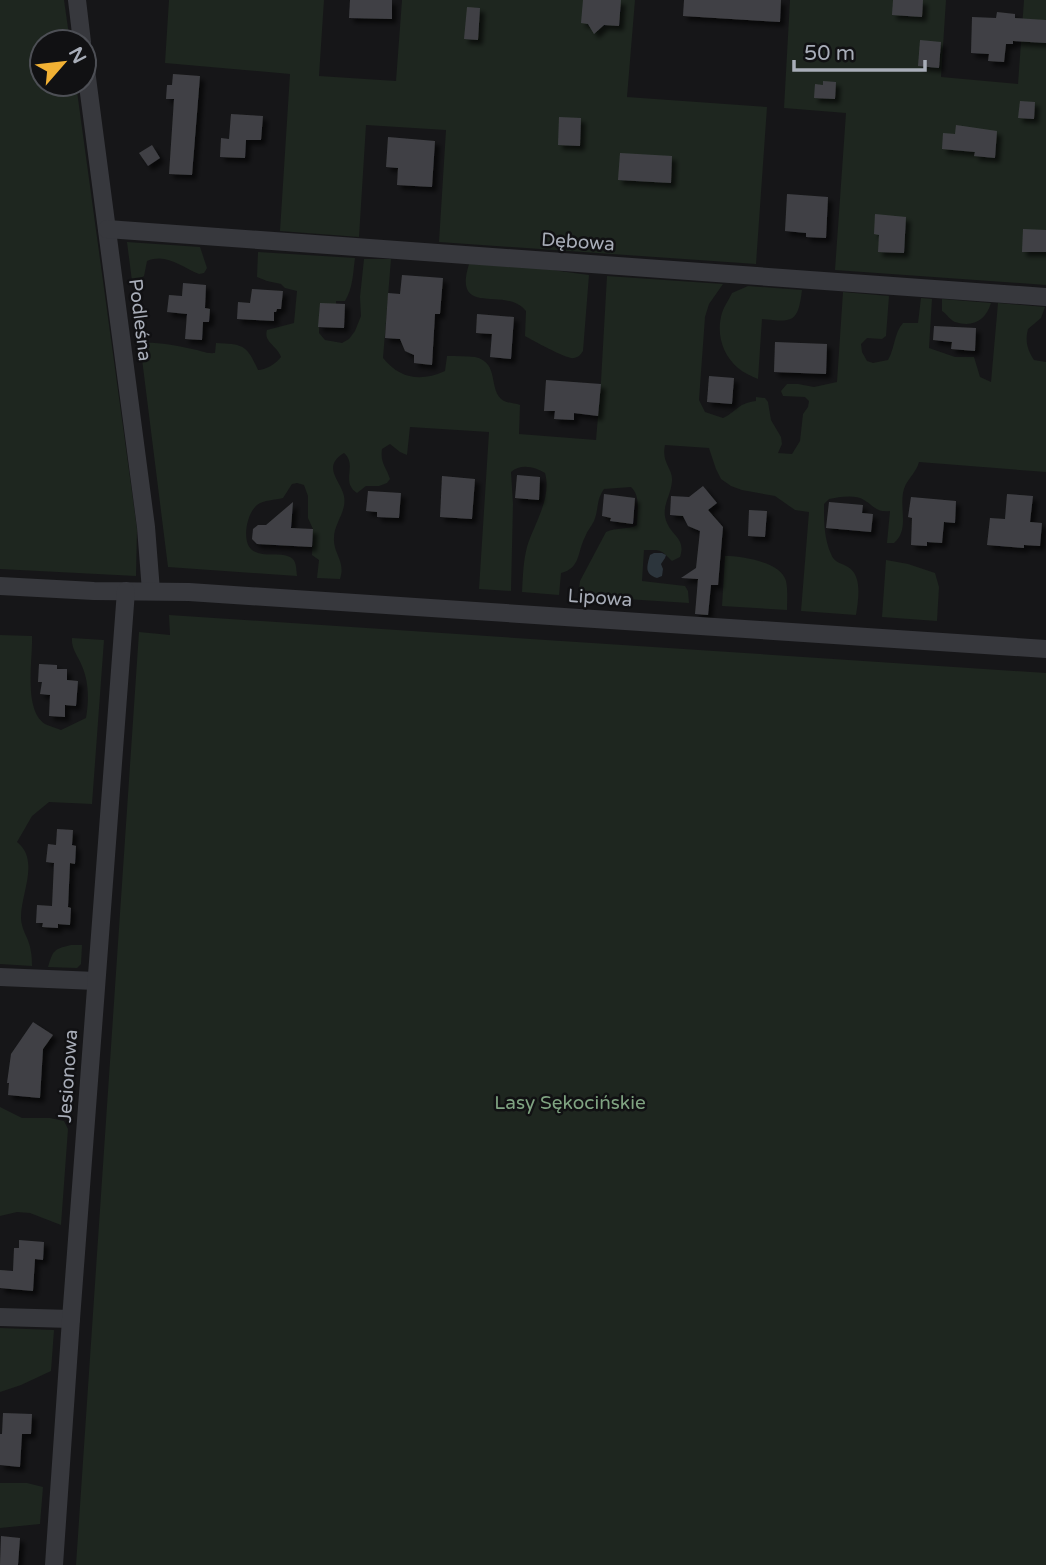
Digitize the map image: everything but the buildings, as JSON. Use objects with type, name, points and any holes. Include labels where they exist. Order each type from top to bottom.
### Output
[{"type":"street","points":[[77,0],[80,28]]},
{"type":"street","name":"Podleśna","points":[[90,98],[146,527],[151,591]]},
{"type":"street","name":"Dębowa","points":[[107,229],[1046,296]]},
{"type":"street","name":"Lipowa","points":[[0,586],[202,593],[1046,649]]},
{"type":"street","name":"Jesionowa","points":[[54,1565],[126,591]]},
{"type":"street","points":[[0,977],[96,981]]},
{"type":"street","points":[[0,1317],[71,1319]]},
{"type":"green space","points":[[0,0],[64,0],[68,28],[28,28],[28,98],[78,98],[137,529],[136,576],[0,569]]},
{"type":"green space","points":[[169,0],[324,0],[319,76],[396,81],[402,0],[635,0],[627,97],[767,107],[756,264],[439,242],[446,130],[366,125],[359,237],[280,231],[290,74],[165,63]]},
{"type":"green space","points":[[790,0],[946,0],[941,77],[1018,84],[1024,0],[1046,0],[1046,285],[835,270],[846,113],[784,108]]},
{"type":"green space","points":[[127,242],[200,247],[207,268],[204,273],[199,274],[174,262],[154,259],[147,261],[144,276],[132,281]]},
{"type":"green space","points":[[258,252],[355,258],[351,286],[345,301],[320,304],[319,333],[325,340],[342,343],[355,331],[361,316],[364,259],[391,259],[383,358],[390,365],[411,377],[428,377],[445,371],[447,356],[475,357],[488,365],[499,396],[506,402],[520,405],[519,434],[596,440],[607,276],[723,284],[709,304],[705,317],[699,400],[705,412],[723,418],[741,406],[756,401],[756,397],[765,398],[771,420],[781,437],[782,444],[778,453],[792,454],[800,441],[803,414],[809,401],[805,397],[783,396],[781,391],[787,384],[814,387],[837,382],[843,292],[889,296],[886,336],[882,339],[867,338],[861,344],[867,361],[873,363],[888,360],[900,327],[903,323],[918,323],[921,298],[932,299],[929,348],[955,357],[974,357],[980,377],[991,382],[998,303],[1045,307],[1041,318],[1028,329],[1027,337],[1028,349],[1034,360],[1046,362],[1046,472],[919,462],[904,488],[903,526],[894,543],[887,543],[890,511],[879,510],[856,497],[829,499],[824,504],[827,542],[834,559],[848,567],[856,576],[856,615],[801,611],[809,512],[795,510],[775,496],[731,486],[721,479],[709,448],[665,445],[664,451],[672,481],[665,517],[680,542],[680,557],[672,561],[660,551],[644,550],[642,581],[685,586],[689,603],[578,596],[580,581],[606,532],[637,525],[637,500],[631,487],[604,489],[594,521],[575,563],[561,573],[559,595],[522,592],[527,547],[541,511],[547,482],[545,473],[528,467],[511,472],[511,591],[479,589],[489,432],[410,427],[407,455],[390,444],[382,449],[383,461],[390,479],[387,483],[366,486],[357,493],[350,484],[348,458],[344,453],[337,458],[333,469],[344,496],[334,538],[341,567],[340,579],[317,578],[319,560],[312,555],[313,529],[308,518],[308,496],[304,485],[297,483],[292,484],[283,498],[266,501],[253,509],[246,534],[252,550],[292,558],[297,576],[168,567],[140,343],[166,344],[212,353],[215,353],[216,343],[232,344],[238,345],[251,355],[258,370],[276,362],[281,357],[267,338],[267,330],[294,323],[297,291],[257,277]]},
{"type":"green space","points":[[469,264],[530,267],[589,275],[581,354],[570,358],[525,336],[526,311],[517,304],[474,296],[468,291],[466,281]]},
{"type":"green space","points":[[748,286],[802,290],[798,309],[792,318],[780,321],[762,319],[758,379],[732,362],[724,350],[720,335],[722,313],[732,293]]},
{"type":"green space","points":[[942,299],[991,303],[986,314],[978,321],[962,324],[953,321],[942,311]]},
{"type":"green space","points":[[725,556],[750,559],[769,565],[783,574],[786,581],[787,610],[722,606]]},
{"type":"green space","points":[[886,560],[935,573],[939,587],[937,621],[882,617]]},
{"type":"green space","name":"Lasy Sękocińskie","points":[[169,615],[1046,673],[1046,1565],[76,1565],[139,632],[170,635]]},
{"type":"green space","points":[[0,635],[32,636],[31,696],[34,708],[45,724],[61,730],[86,718],[87,712],[86,678],[72,638],[104,640],[92,804],[49,802],[32,816],[17,842],[24,849],[27,858],[28,877],[21,917],[32,966],[0,964]]},
{"type":"green space","points":[[71,945],[82,945],[81,964],[77,968],[48,967],[55,951]]},
{"type":"green space","points":[[0,1107],[22,1118],[64,1121],[68,1129],[61,1225],[30,1213],[17,1212],[0,1216]]},
{"type":"green space","points":[[0,1328],[54,1330],[51,1371],[0,1392]]},
{"type":"green space","points":[[0,1483],[27,1483],[43,1487],[40,1524],[0,1528]]},
{"type":"shaded area","points":[[650,555],[666,555],[661,564],[662,576],[657,578],[648,572],[648,563]]}]
